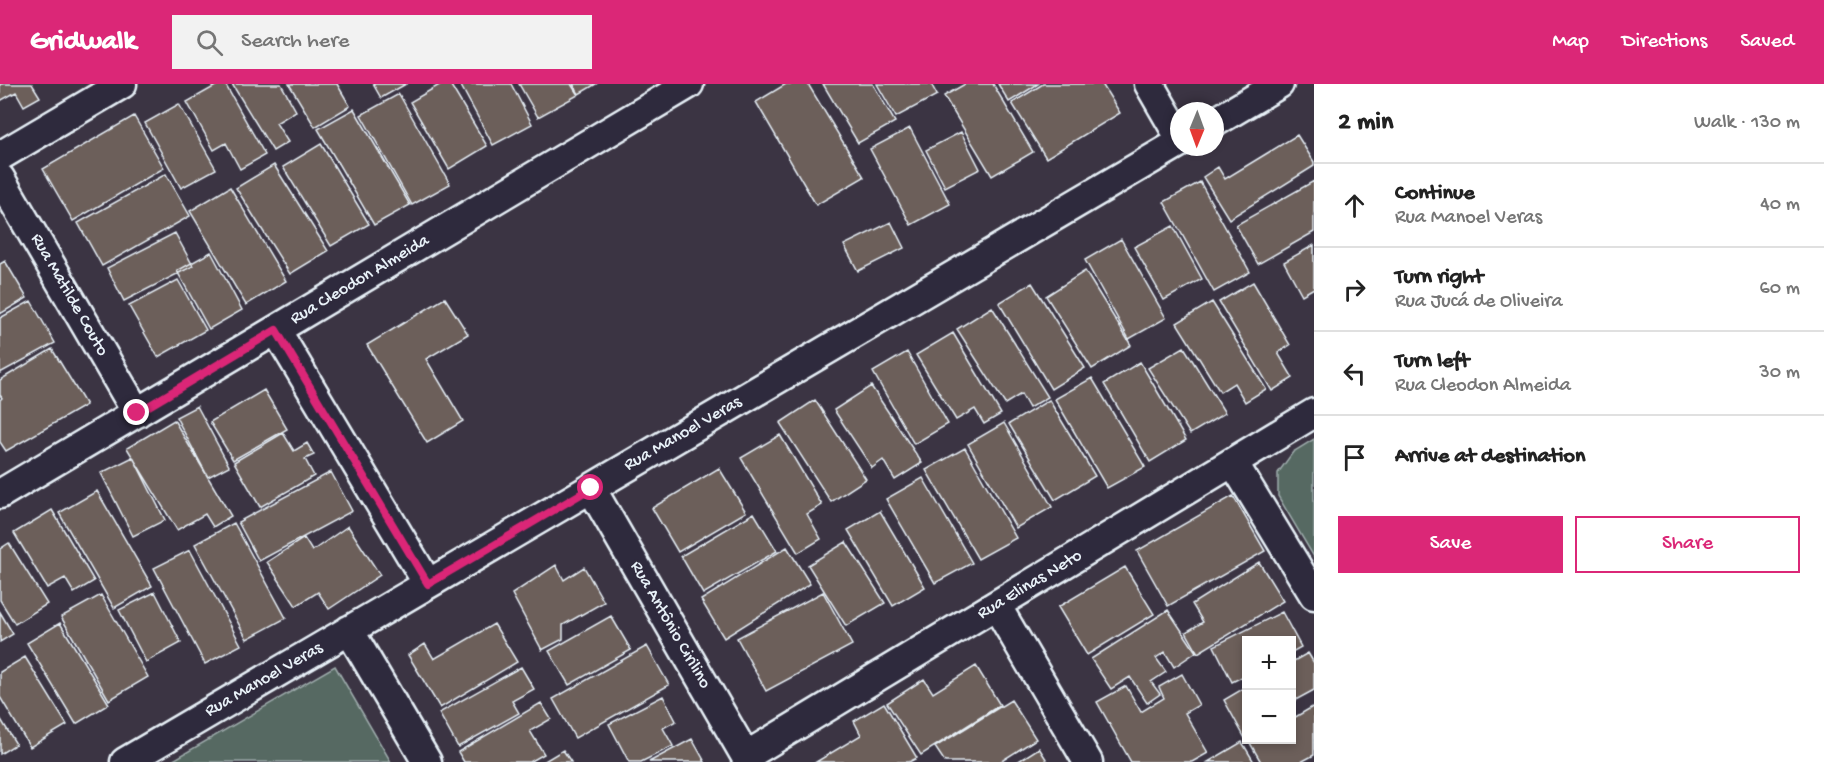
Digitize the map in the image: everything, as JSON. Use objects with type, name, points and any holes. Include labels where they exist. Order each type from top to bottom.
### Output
[{"type":"street","points":[[0,156],[122,84]]},
{"type":"street","name":"Rua Cleodon Almeida","points":[[0,494],[689,84]]},
{"type":"street","points":[[1149,84],[1170,120]]},
{"type":"street","points":[[1224,117],[1279,84]]},
{"type":"street","name":"Rua Manoel Veras","points":[[125,762],[1170,148]]},
{"type":"street","name":"Rua Matilde Couto","points":[[0,178],[137,413]]},
{"type":"street","points":[[276,330],[428,584]]},
{"type":"street","name":"Rua Elinas Neto","points":[[747,759],[1314,413]]},
{"type":"street","points":[[1233,462],[1314,595]]},
{"type":"street","name":"Rua Antônio Cirilino","points":[[591,488],[747,759]]},
{"type":"street","points":[[996,605],[1088,762]]},
{"type":"street","points":[[349,630],[427,762]]},
{"type":"green space","points":[[1314,439],[1314,557],[1278,496],[1278,473],[1293,452]]},
{"type":"green space","points":[[335,666],[391,762],[170,762]]},
{"type":"building","points":[[0,84],[32,84],[40,97],[24,106],[16,92],[0,101]]},
{"type":"building","points":[[219,84],[225,84],[265,155],[240,169],[226,143],[214,150],[187,102]]},
{"type":"building","points":[[232,84],[281,84],[296,111],[276,123],[288,142],[273,151]]},
{"type":"building","points":[[289,84],[337,84],[350,106],[315,127]]},
{"type":"building","points":[[373,84],[406,84],[381,98]]},
{"type":"building","points":[[441,84],[450,84],[487,146],[449,169],[410,102]]},
{"type":"building","points":[[460,84],[511,84],[532,124],[493,145]]},
{"type":"building","points":[[519,84],[571,84],[578,95],[538,117]]},
{"type":"building","points":[[573,84],[596,84],[579,94]]},
{"type":"building","points":[[786,84],[808,84],[864,177],[816,205],[756,102]]},
{"type":"building","points":[[823,84],[873,84],[895,122],[858,143]]},
{"type":"building","points":[[877,84],[931,84],[937,95],[896,117]]},
{"type":"building","points":[[965,84],[993,84],[1033,152],[992,176],[944,96]]},
{"type":"building","points":[[998,84],[1038,84],[1009,102]]},
{"type":"building","points":[[1043,84],[1102,84],[1120,113],[1046,158],[1012,103]]},
{"type":"building","points":[[399,94],[450,184],[412,205],[361,115]]},
{"type":"building","points":[[179,104],[216,169],[181,188],[145,123]]},
{"type":"building","points":[[354,109],[410,205],[374,225],[318,129]]},
{"type":"building","points":[[134,116],[164,168],[73,221],[43,169]]},
{"type":"building","points":[[910,128],[950,204],[911,225],[870,149]]},
{"type":"building","points":[[961,132],[980,169],[945,187],[926,150]]},
{"type":"building","points":[[1297,135],[1314,162],[1314,166],[1229,219],[1203,177],[1218,167],[1225,179]]},
{"type":"building","points":[[321,144],[369,224],[331,246],[283,167]]},
{"type":"building","points":[[274,165],[328,251],[290,274],[236,188]]},
{"type":"building","points":[[166,174],[190,216],[102,266],[78,223]]},
{"type":"building","points":[[1314,181],[1314,232],[1258,264],[1236,225]]},
{"type":"building","points":[[1200,182],[1250,272],[1214,292],[1164,202]]},
{"type":"building","points":[[230,187],[286,281],[246,305],[190,211]]},
{"type":"building","points":[[891,222],[904,248],[858,271],[844,245]]},
{"type":"building","points":[[1173,226],[1202,279],[1164,300],[1134,247]]},
{"type":"building","points":[[175,233],[193,266],[124,301],[107,268]]},
{"type":"building","points":[[1121,239],[1166,318],[1129,339],[1085,260]]},
{"type":"building","points":[[1314,245],[1314,288],[1302,295],[1284,262]]},
{"type":"building","points":[[211,252],[242,310],[209,329],[177,271]]},
{"type":"building","points":[[5,261],[27,298],[0,314],[0,264]]},
{"type":"building","points":[[1085,271],[1131,345],[1092,369],[1046,296]]},
{"type":"building","points":[[178,280],[206,330],[158,357],[129,306]]},
{"type":"building","points":[[1253,282],[1290,345],[1278,353],[1293,378],[1272,391],[1219,302]]},
{"type":"building","points":[[1032,283],[1085,368],[1051,389],[999,303]]},
{"type":"building","points":[[445,298],[468,334],[426,359],[463,421],[427,443],[367,345]]},
{"type":"building","points":[[31,301],[55,343],[0,373],[0,318]]},
{"type":"building","points":[[1212,302],[1266,389],[1245,402],[1234,383],[1220,392],[1177,323]]},
{"type":"building","points":[[992,307],[1048,397],[1029,408],[1021,394],[1005,404],[957,329]]},
{"type":"building","points":[[953,333],[1001,414],[984,424],[975,409],[956,420],[916,355]]},
{"type":"building","points":[[1184,347],[1225,413],[1190,434],[1148,368]]},
{"type":"building","points":[[52,349],[86,405],[6,451],[0,442],[0,400],[2,398],[0,380]]},
{"type":"building","points":[[907,352],[948,424],[914,444],[873,372]]},
{"type":"building","points":[[1140,362],[1186,440],[1150,462],[1104,384]]},
{"type":"building","points":[[1092,378],[1145,467],[1107,488],[1055,399]]},
{"type":"building","points":[[871,386],[922,463],[895,480],[883,460],[872,468],[834,410]]},
{"type":"building","points":[[264,390],[287,429],[233,460],[210,422]]},
{"type":"building","points":[[815,400],[866,479],[831,502],[780,423]]},
{"type":"building","points":[[1049,400],[1095,476],[1055,500],[1009,424]]},
{"type":"building","points":[[197,406],[229,466],[208,477],[176,417]]},
{"type":"building","points":[[174,420],[231,516],[213,527],[205,514],[177,530],[127,448]]},
{"type":"building","points":[[1004,423],[1052,507],[1016,528],[968,444]]},
{"type":"building","points":[[283,433],[294,451],[307,443],[314,455],[305,459],[314,476],[260,507],[234,462]]},
{"type":"building","points":[[780,435],[822,505],[807,514],[821,539],[798,553],[741,458]]},
{"type":"building","points":[[965,448],[1016,538],[978,559],[926,470]]},
{"type":"building","points":[[133,457],[165,520],[133,536],[101,473]]},
{"type":"building","points":[[719,468],[746,512],[678,552],[652,508]]},
{"type":"building","points":[[331,472],[352,511],[259,561],[238,522]]},
{"type":"building","points":[[923,478],[972,563],[935,583],[886,499]]},
{"type":"building","points":[[97,491],[152,586],[114,608],[59,513]]},
{"type":"building","points":[[1233,496],[1265,551],[1168,606],[1137,551]]},
{"type":"building","points":[[52,510],[94,581],[74,593],[65,578],[47,588],[14,533]]},
{"type":"building","points":[[880,511],[925,587],[893,606],[848,530]]},
{"type":"building","points":[[754,513],[777,551],[703,594],[681,556]]},
{"type":"building","points":[[234,523],[286,618],[247,639],[195,544]]},
{"type":"building","points":[[348,526],[380,575],[329,609],[318,592],[296,606],[267,562],[304,538],[312,551]]},
{"type":"building","points":[[846,542],[885,603],[846,626],[808,565]]},
{"type":"building","points":[[9,543],[47,604],[15,624],[0,600],[0,549]]},
{"type":"building","points":[[787,547],[810,584],[724,638],[701,600]]},
{"type":"building","points":[[190,550],[241,645],[205,664],[154,568]]},
{"type":"building","points":[[1259,562],[1283,601],[1198,653],[1186,632],[1203,622],[1192,604]]},
{"type":"building","points":[[556,565],[564,580],[584,567],[604,602],[563,625],[563,639],[542,650],[512,594]]},
{"type":"building","points":[[1125,567],[1154,614],[1087,655],[1058,607]]},
{"type":"building","points":[[155,592],[181,643],[146,662],[119,610]]},
{"type":"building","points":[[823,592],[852,645],[766,691],[737,638]]},
{"type":"building","points":[[101,595],[148,677],[109,700],[61,617]]},
{"type":"building","points":[[1168,610],[1196,652],[1174,667],[1165,652],[1156,658],[1166,672],[1151,682],[1160,694],[1147,703],[1130,677],[1111,689],[1091,659]]},
{"type":"building","points":[[0,612],[13,634],[0,642]]},
{"type":"building","points":[[1282,612],[1295,636],[1242,636],[1242,677],[1232,682],[1214,646]]},
{"type":"building","points":[[611,616],[631,650],[569,685],[549,651]]},
{"type":"building","points":[[60,623],[109,704],[76,724],[27,643]]},
{"type":"building","points":[[494,624],[517,662],[440,708],[408,655],[425,644],[434,659]]},
{"type":"building","points":[[1296,638],[1301,647],[1296,650]]},
{"type":"building","points":[[647,646],[669,685],[575,738],[553,699]]},
{"type":"building","points":[[1308,653],[1314,663],[1314,690],[1296,700],[1296,690],[1296,660]]},
{"type":"building","points":[[25,657],[67,725],[30,747],[0,697],[0,672]]},
{"type":"building","points":[[976,666],[1000,705],[921,755],[887,703],[924,679],[933,693]]},
{"type":"building","points":[[521,667],[534,689],[512,701],[519,713],[458,747],[439,713]]},
{"type":"building","points":[[1182,674],[1199,705],[1185,713],[1208,753],[1192,762],[1131,762],[1097,702],[1126,686],[1141,712],[1164,698],[1159,687]]},
{"type":"building","points":[[1242,689],[1242,733],[1224,700]]},
{"type":"building","points":[[663,696],[676,721],[663,728],[673,746],[641,762],[629,762],[609,724]]},
{"type":"building","points":[[1011,700],[1036,739],[1000,762],[945,762],[935,747]]},
{"type":"building","points":[[541,703],[551,719],[530,731],[544,754],[530,762],[464,762],[458,752]]},
{"type":"building","points":[[884,703],[917,758],[909,762],[816,762],[861,735],[854,721]]},
{"type":"building","points":[[1314,706],[1314,755],[1301,762],[1261,762],[1251,744],[1296,744],[1296,717]]},
{"type":"building","points":[[0,718],[16,744],[0,754]]},
{"type":"building","points":[[692,739],[705,762],[649,762]]},
{"type":"building","points":[[1242,742],[1254,762],[1208,762]]},
{"type":"building","points":[[1039,748],[1048,762],[1017,762]]},
{"type":"building","points":[[563,750],[571,762],[543,762]]},
{"type":"route","points":[[137,413],[276,330],[428,584],[591,488]]}]
